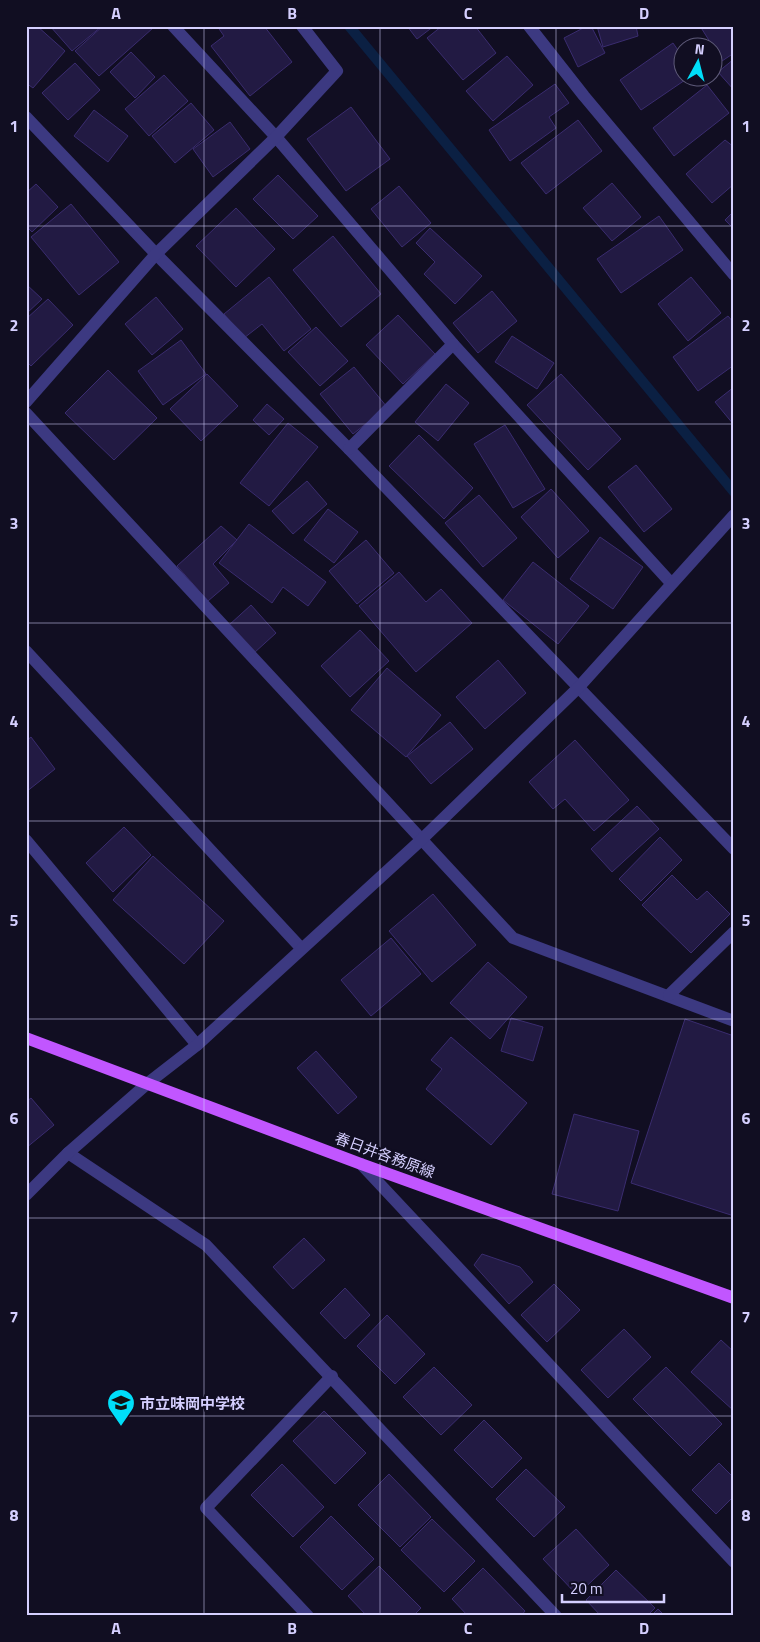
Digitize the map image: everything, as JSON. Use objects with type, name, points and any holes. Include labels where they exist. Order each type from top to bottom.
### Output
[{"type":"main road","name":"春日井各務原線","points":[[26,1038],[360,1164],[734,1298]]},
{"type":"street","points":[[173,26],[276,137],[453,344],[671,583]]},
{"type":"street","points":[[26,402],[156,254],[276,137],[337,71],[302,26]]},
{"type":"street","points":[[529,26],[584,96],[734,275]]},
{"type":"street","points":[[26,117],[156,254],[349,449],[734,849]]},
{"type":"street","points":[[349,449],[453,344]]},
{"type":"street","points":[[26,413],[420,840],[513,938],[734,1021]]},
{"type":"street","points":[[26,1195],[68,1153],[148,1083],[197,1044],[420,840],[578,688],[734,515]]},
{"type":"street","points":[[26,651],[301,948]]},
{"type":"street","points":[[26,840],[197,1044]]},
{"type":"street","points":[[669,995],[734,932]]},
{"type":"street","points":[[68,1153],[206,1245],[332,1376],[556,1616]]},
{"type":"street","points":[[360,1164],[734,1562]]},
{"type":"street","points":[[308,1616],[206,1508],[332,1376]]},
{"type":"building","points":[[26,26],[37,26],[65,51],[33,88],[26,83]]},
{"type":"building","points":[[50,26],[102,26],[72,51]]},
{"type":"building","points":[[103,26],[153,28],[99,76],[75,51]]},
{"type":"building","points":[[217,26],[264,26],[292,62],[250,96],[211,46],[224,36]]},
{"type":"building","points":[[407,26],[434,26],[417,39]]},
{"type":"building","points":[[442,26],[475,26],[496,53],[463,80],[427,38]]},
{"type":"building","points":[[587,26],[591,26],[605,53],[578,67],[564,38]]},
{"type":"building","points":[[597,26],[636,26],[638,36],[603,47]]},
{"type":"building","points":[[700,26],[734,26],[734,53],[722,61],[722,38],[708,38]]},
{"type":"building","points":[[672,44],[673,88],[641,110],[620,80]]},
{"type":"building","points":[[131,52],[155,77],[135,98],[110,72]]},
{"type":"building","points":[[507,56],[533,85],[493,121],[466,91]]},
{"type":"building","points":[[734,59],[734,90],[722,76],[722,69]]},
{"type":"building","points":[[75,63],[100,90],[68,120],[42,93]]},
{"type":"building","points":[[164,75],[188,101],[149,136],[125,109]]},
{"type":"building","points":[[555,84],[569,103],[549,117],[556,128],[510,161],[489,130]]},
{"type":"building","points":[[703,88],[709,88],[729,113],[674,156],[653,128]]},
{"type":"building","points":[[191,103],[214,130],[175,163],[152,136]]},
{"type":"building","points":[[351,107],[390,159],[346,191],[307,139]]},
{"type":"building","points":[[94,110],[128,136],[108,162],[74,136]]},
{"type":"building","points":[[578,120],[602,151],[546,194],[521,163]]},
{"type":"building","points":[[230,122],[250,149],[213,177],[193,149]]},
{"type":"building","points":[[725,140],[734,147],[734,184],[712,203],[686,174]]},
{"type":"building","points":[[278,175],[318,216],[293,239],[253,199]]},
{"type":"building","points":[[612,183],[641,217],[612,241],[583,208]]},
{"type":"building","points":[[36,184],[58,207],[32,232],[26,226],[26,193]]},
{"type":"building","points":[[399,186],[431,223],[402,247],[371,209]]},
{"type":"building","points":[[71,204],[119,262],[79,295],[31,237]]},
{"type":"building","points":[[236,208],[275,249],[236,287],[196,246]]},
{"type":"building","points":[[734,211],[734,229],[725,220]]},
{"type":"building","points":[[659,216],[683,250],[621,293],[597,259]]},
{"type":"building","points":[[430,228],[482,276],[455,304],[424,274],[435,262],[416,243]]},
{"type":"building","points":[[333,236],[381,294],[341,327],[293,270]]},
{"type":"building","points":[[269,277],[311,329],[284,351],[262,324],[244,338],[224,314]]},
{"type":"building","points":[[691,277],[721,313],[688,341],[658,304]]},
{"type":"building","points":[[26,284],[42,299],[26,314]]},
{"type":"building","points":[[492,291],[517,321],[478,353],[453,323]]},
{"type":"building","points":[[156,297],[183,329],[152,355],[125,324]]},
{"type":"building","points":[[48,299],[73,325],[31,366],[26,361],[26,319]]},
{"type":"building","points":[[398,315],[435,354],[403,384],[366,345]]},
{"type":"building","points":[[728,316],[734,323],[734,365],[698,391],[673,357]]},
{"type":"building","points":[[316,327],[348,361],[320,386],[288,352]]},
{"type":"building","points":[[512,336],[554,363],[537,389],[495,362]]},
{"type":"building","points":[[181,340],[206,374],[163,405],[138,371]]},
{"type":"building","points":[[354,367],[387,407],[353,434],[320,394]]},
{"type":"building","points":[[108,370],[157,418],[114,460],[65,413]]},
{"type":"building","points":[[207,374],[238,406],[201,441],[170,409]]},
{"type":"building","points":[[561,374],[621,439],[588,470],[527,405]]},
{"type":"building","points":[[446,384],[469,403],[438,441],[415,422]]},
{"type":"building","points":[[734,387],[734,425],[715,402]]},
{"type":"building","points":[[267,404],[284,419],[269,435],[253,420]]},
{"type":"building","points":[[288,423],[318,447],[269,506],[240,483]]},
{"type":"building","points":[[505,425],[545,489],[513,508],[474,444]]},
{"type":"building","points":[[419,435],[473,488],[444,519],[389,466]]},
{"type":"building","points":[[636,465],[672,509],[644,532],[608,487]]},
{"type":"building","points":[[307,481],[327,504],[293,534],[272,511]]},
{"type":"building","points":[[551,489],[589,531],[558,558],[521,517]]},
{"type":"building","points":[[479,495],[517,538],[483,567],[445,523]]},
{"type":"building","points":[[328,509],[358,532],[334,563],[304,540]]},
{"type":"building","points":[[249,524],[326,582],[308,606],[283,587],[272,603],[219,563]]},
{"type":"building","points":[[221,526],[237,540],[213,564],[229,583],[208,601],[177,566]]},
{"type":"building","points":[[600,537],[643,567],[613,609],[570,579]]},
{"type":"building","points":[[366,540],[394,573],[357,604],[329,571]]},
{"type":"building","points":[[533,562],[589,606],[558,644],[503,600]]},
{"type":"building","points":[[399,572],[426,602],[441,589],[472,623],[416,672],[359,606]]},
{"type":"building","points":[[251,605],[276,633],[254,653],[229,625]]},
{"type":"building","points":[[360,630],[389,661],[350,697],[321,666]]},
{"type":"building","points":[[498,660],[526,693],[485,729],[456,697]]},
{"type":"building","points":[[387,668],[441,715],[406,757],[351,710]]},
{"type":"building","points":[[450,722],[473,749],[431,784],[407,756]]},
{"type":"building","points":[[31,737],[55,769],[26,792],[26,741]]},
{"type":"building","points":[[575,740],[629,800],[594,831],[565,799],[553,809],[529,782]]},
{"type":"building","points":[[637,806],[659,829],[612,872],[591,849]]},
{"type":"building","points":[[124,827],[151,855],[113,892],[86,863]]},
{"type":"building","points":[[660,837],[682,860],[641,901],[619,879]]},
{"type":"building","points":[[153,856],[224,921],[184,964],[113,900]]},
{"type":"building","points":[[672,875],[697,900],[707,891],[730,914],[691,953],[642,905]]},
{"type":"building","points":[[433,894],[476,945],[432,982],[389,931]]},
{"type":"building","points":[[391,938],[421,974],[371,1016],[341,980]]},
{"type":"building","points":[[488,962],[527,997],[490,1039],[450,1003]]},
{"type":"building","points":[[511,1018],[543,1027],[533,1061],[501,1051]]},
{"type":"building","points":[[685,1019],[734,1036],[734,1216],[631,1183]]},
{"type":"building","points":[[451,1037],[527,1103],[491,1145],[426,1089],[442,1069],[431,1060]]},
{"type":"building","points":[[316,1051],[357,1097],[338,1114],[297,1068]]},
{"type":"building","points":[[31,1098],[54,1125],[26,1148],[26,1102]]},
{"type":"building","points":[[574,1114],[639,1131],[618,1211],[552,1194]]},
{"type":"building","points":[[304,1238],[325,1260],[293,1289],[273,1267]]},
{"type":"building","points":[[482,1254],[520,1267],[533,1282],[509,1304],[474,1265]]},
{"type":"building","points":[[554,1284],[580,1310],[547,1342],[521,1315]]},
{"type":"building","points":[[345,1288],[370,1315],[345,1339],[320,1313]]},
{"type":"building","points":[[387,1315],[425,1354],[395,1384],[357,1346]]},
{"type":"building","points":[[624,1329],[651,1357],[608,1398],[581,1370]]},
{"type":"building","points":[[721,1340],[734,1352],[734,1411],[691,1372]]},
{"type":"building","points":[[434,1367],[472,1405],[441,1435],[403,1397]]},
{"type":"building","points":[[666,1367],[722,1424],[690,1456],[633,1399]]},
{"type":"building","points":[[324,1411],[366,1453],[335,1484],[293,1441]]},
{"type":"building","points":[[484,1420],[522,1458],[492,1488],[454,1450]]},
{"type":"building","points":[[719,1463],[734,1478],[734,1496],[716,1514],[692,1490]]},
{"type":"building","points":[[282,1464],[324,1507],[293,1537],[251,1495]]},
{"type":"building","points":[[526,1469],[565,1507],[534,1537],[496,1499]]},
{"type":"building","points":[[389,1474],[431,1517],[400,1547],[358,1505]]},
{"type":"building","points":[[331,1516],[374,1559],[342,1590],[300,1547]]},
{"type":"building","points":[[432,1519],[475,1561],[444,1592],[401,1550]]},
{"type":"building","points":[[576,1529],[609,1565],[577,1595],[543,1559]]},
{"type":"building","points":[[379,1566],[421,1608],[413,1616],[367,1616],[348,1596]]},
{"type":"building","points":[[483,1568],[525,1611],[521,1616],[468,1616],[452,1599]]},
{"type":"building","points":[[616,1570],[655,1608],[647,1616],[601,1616],[586,1600]]},
{"type":"building","points":[[658,1609],[665,1616],[651,1616]]},
{"type":"waterway","points":[[349,26],[734,492]]},
{"type":"place","name":"市立味岡中学校","points":[[121,1427]]}]
